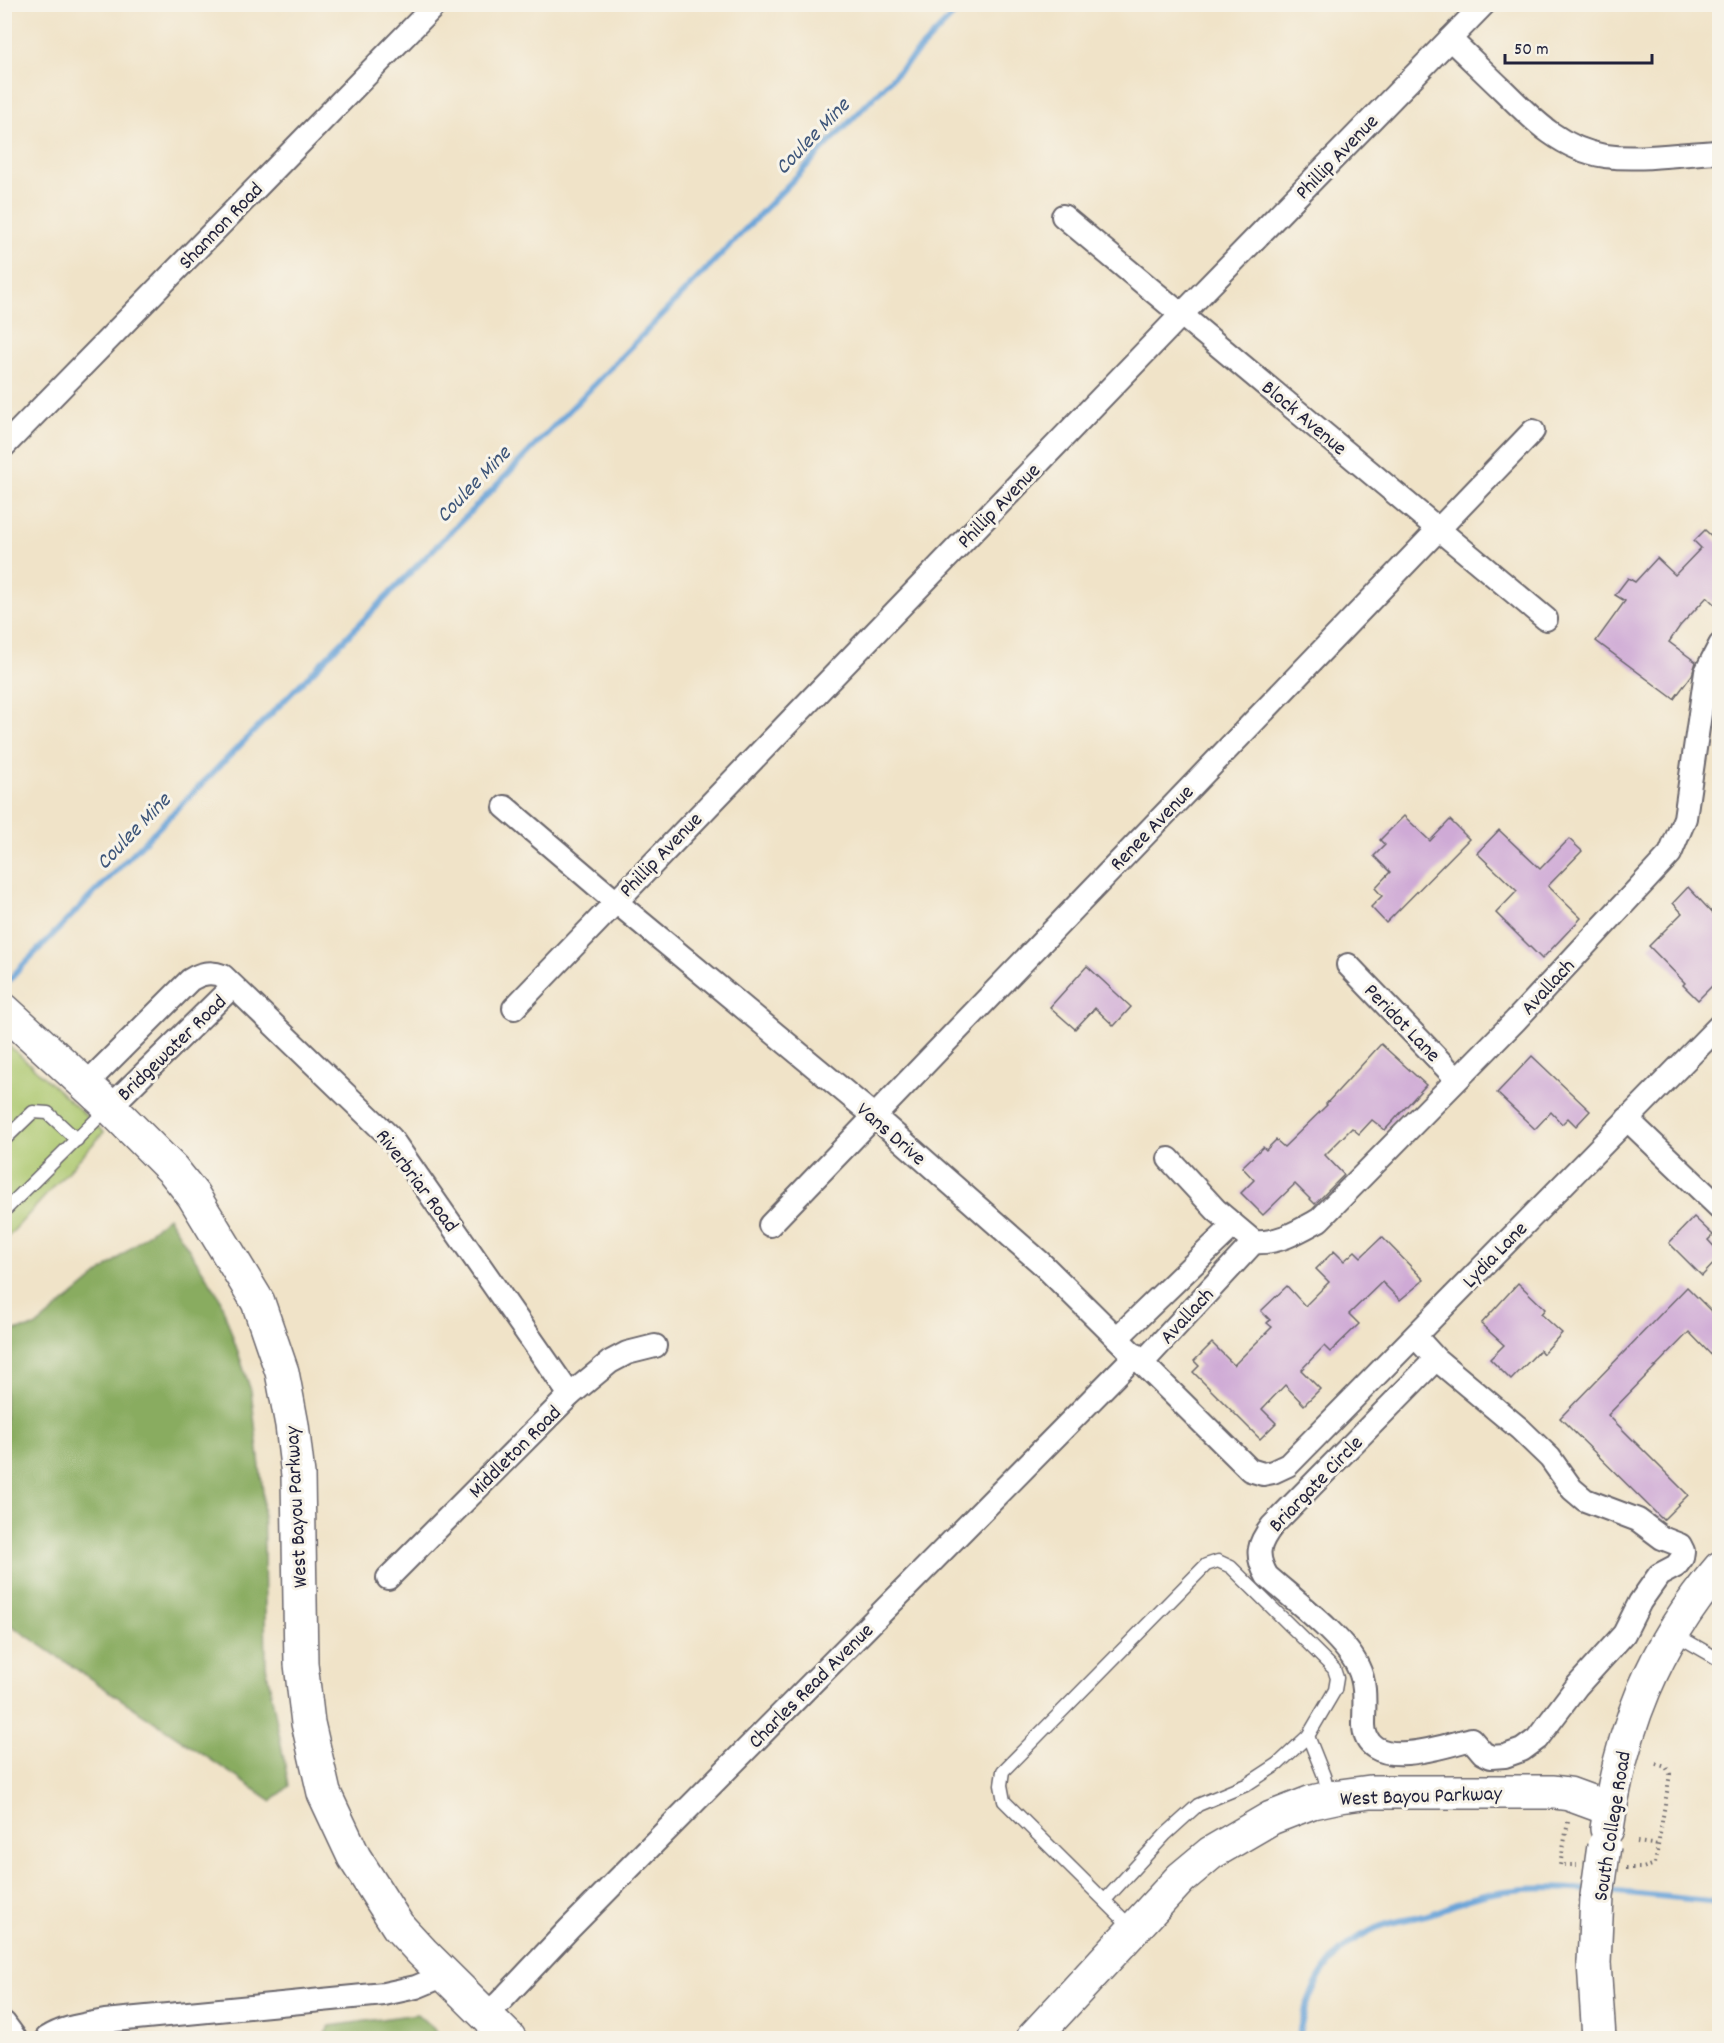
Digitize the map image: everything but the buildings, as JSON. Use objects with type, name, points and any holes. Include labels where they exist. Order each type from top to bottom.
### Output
[{"type":"street","name":"Shannon Road","points":[[4,446],[436,4]]},
{"type":"street","name":"Phillip Avenue","points":[[514,1008],[1484,4]]},
{"type":"street","points":[[1450,39],[1539,126],[1580,150],[1604,156],[1630,157],[1719,152]]},
{"type":"street","name":"Block Avenue","points":[[1063,216],[1546,620]]},
{"type":"street","name":"Renee Avenue","points":[[770,1225],[873,1115],[1533,431]]},
{"type":"street","name":"Avallach","points":[[1139,1358],[1254,1242],[1290,1236],[1319,1220],[1515,1021],[1670,854],[1685,818],[1706,672],[1719,645]]},
{"type":"street","name":"Vans Drive","points":[[505,807],[873,1115],[1041,1263],[1250,1470],[1263,1474]]},
{"type":"street","name":"Peridot Lane","points":[[1348,965],[1457,1079]]},
{"type":"street","name":"Riverbriar Road","points":[[207,973],[223,976],[391,1138],[570,1395]]},
{"type":"street","name":"Bridgewater Road","points":[[85,1085],[190,980],[207,973]]},
{"type":"street","name":"Bridgewater Road","points":[[110,1107],[233,986]]},
{"type":"street","name":"West Bayou Parkway","points":[[4,1010],[110,1107],[173,1170],[193,1195],[258,1302],[282,1372],[292,1425],[298,1475],[301,1664],[308,1723],[324,1793],[341,1832],[374,1891],[398,1926],[509,2038]]},
{"type":"street","name":"Lydia Lane","points":[[1263,1474],[1288,1465],[1719,1025]]},
{"type":"street","points":[[1627,1119],[1719,1208]]},
{"type":"street","points":[[1169,1159],[1233,1226],[1254,1242]]},
{"type":"street","name":"Avallach","points":[[1118,1337],[1233,1226]]},
{"type":"street","name":"Briargate Circle","points":[[1415,1336],[1437,1359],[1521,1429],[1550,1458],[1572,1489],[1585,1500],[1638,1520],[1662,1538],[1680,1545],[1683,1551],[1682,1558],[1676,1566],[1659,1575],[1640,1602],[1624,1634],[1577,1686],[1537,1739],[1522,1750],[1505,1756],[1491,1757],[1483,1753],[1471,1739],[1405,1755],[1379,1750],[1370,1743],[1364,1728],[1365,1692],[1358,1665],[1342,1643],[1268,1576],[1262,1566],[1259,1552],[1263,1538],[1272,1526],[1437,1359]]},
{"type":"street","name":"Middleton Road","points":[[388,1578],[570,1395],[610,1362],[627,1353],[655,1346]]},
{"type":"street","name":"Charles Read Avenue","points":[[485,2015],[1139,1358]]},
{"type":"street","name":"South College Road","points":[[1599,2038],[1594,1963],[1597,1896],[1610,1809],[1626,1738],[1644,1686],[1672,1632],[1719,1568]]},
{"type":"street","points":[[1405,1755],[1408,1792]]},
{"type":"street","name":"West Bayou Parkway","points":[[1033,2038],[1181,1878],[1211,1853],[1271,1818],[1312,1802],[1371,1792],[1554,1792],[1569,1794],[1610,1809]]},
{"type":"street","points":[[47,2038],[73,2027],[105,2021],[384,1995],[416,1987],[445,1975]]},
{"type":"street","points":[[4,2023],[15,2038]]},
{"type":"lane","points":[[4,1211],[110,1107]]},
{"type":"lane","points":[[4,1140],[33,1112],[48,1113],[77,1140]]},
{"type":"lane","points":[[1105,1900],[1166,1834],[1198,1805],[1246,1785],[1278,1764],[1308,1736],[1335,1690],[1337,1678],[1334,1669],[1231,1567],[1218,1561],[1206,1565],[1003,1771],[1001,1785],[1004,1800],[1134,1930]]},
{"type":"lane","points":[[1672,1632],[1719,1660]]},
{"type":"lane","points":[[1308,1736],[1324,1776],[1329,1798]]},
{"type":"path","points":[[1568,1822],[1560,1865],[1602,1860],[1643,1868],[1655,1864],[1670,1774],[1666,1767],[1653,1763]]},
{"type":"path","points":[[1637,1842],[1659,1845]]},
{"type":"green space","points":[[4,1041],[104,1132],[5,1240],[4,1240]]},
{"type":"green space","points":[[168,1217],[219,1296],[251,1391],[263,1492],[266,1666],[289,1786],[272,1801],[5,1621],[5,1332],[35,1327]]},
{"type":"green space","points":[[417,2014],[444,2038],[322,2038],[330,2026]]},
{"type":"waterway","name":"Coulee Mine","points":[[4,986],[493,489],[964,4]]},
{"type":"waterway","points":[[1298,2038],[1308,2002],[1324,1970],[1348,1945],[1363,1935],[1387,1924],[1430,1914],[1487,1894],[1530,1889],[1588,1890]]},
{"type":"waterway","points":[[1607,1891],[1720,1902]]}]
